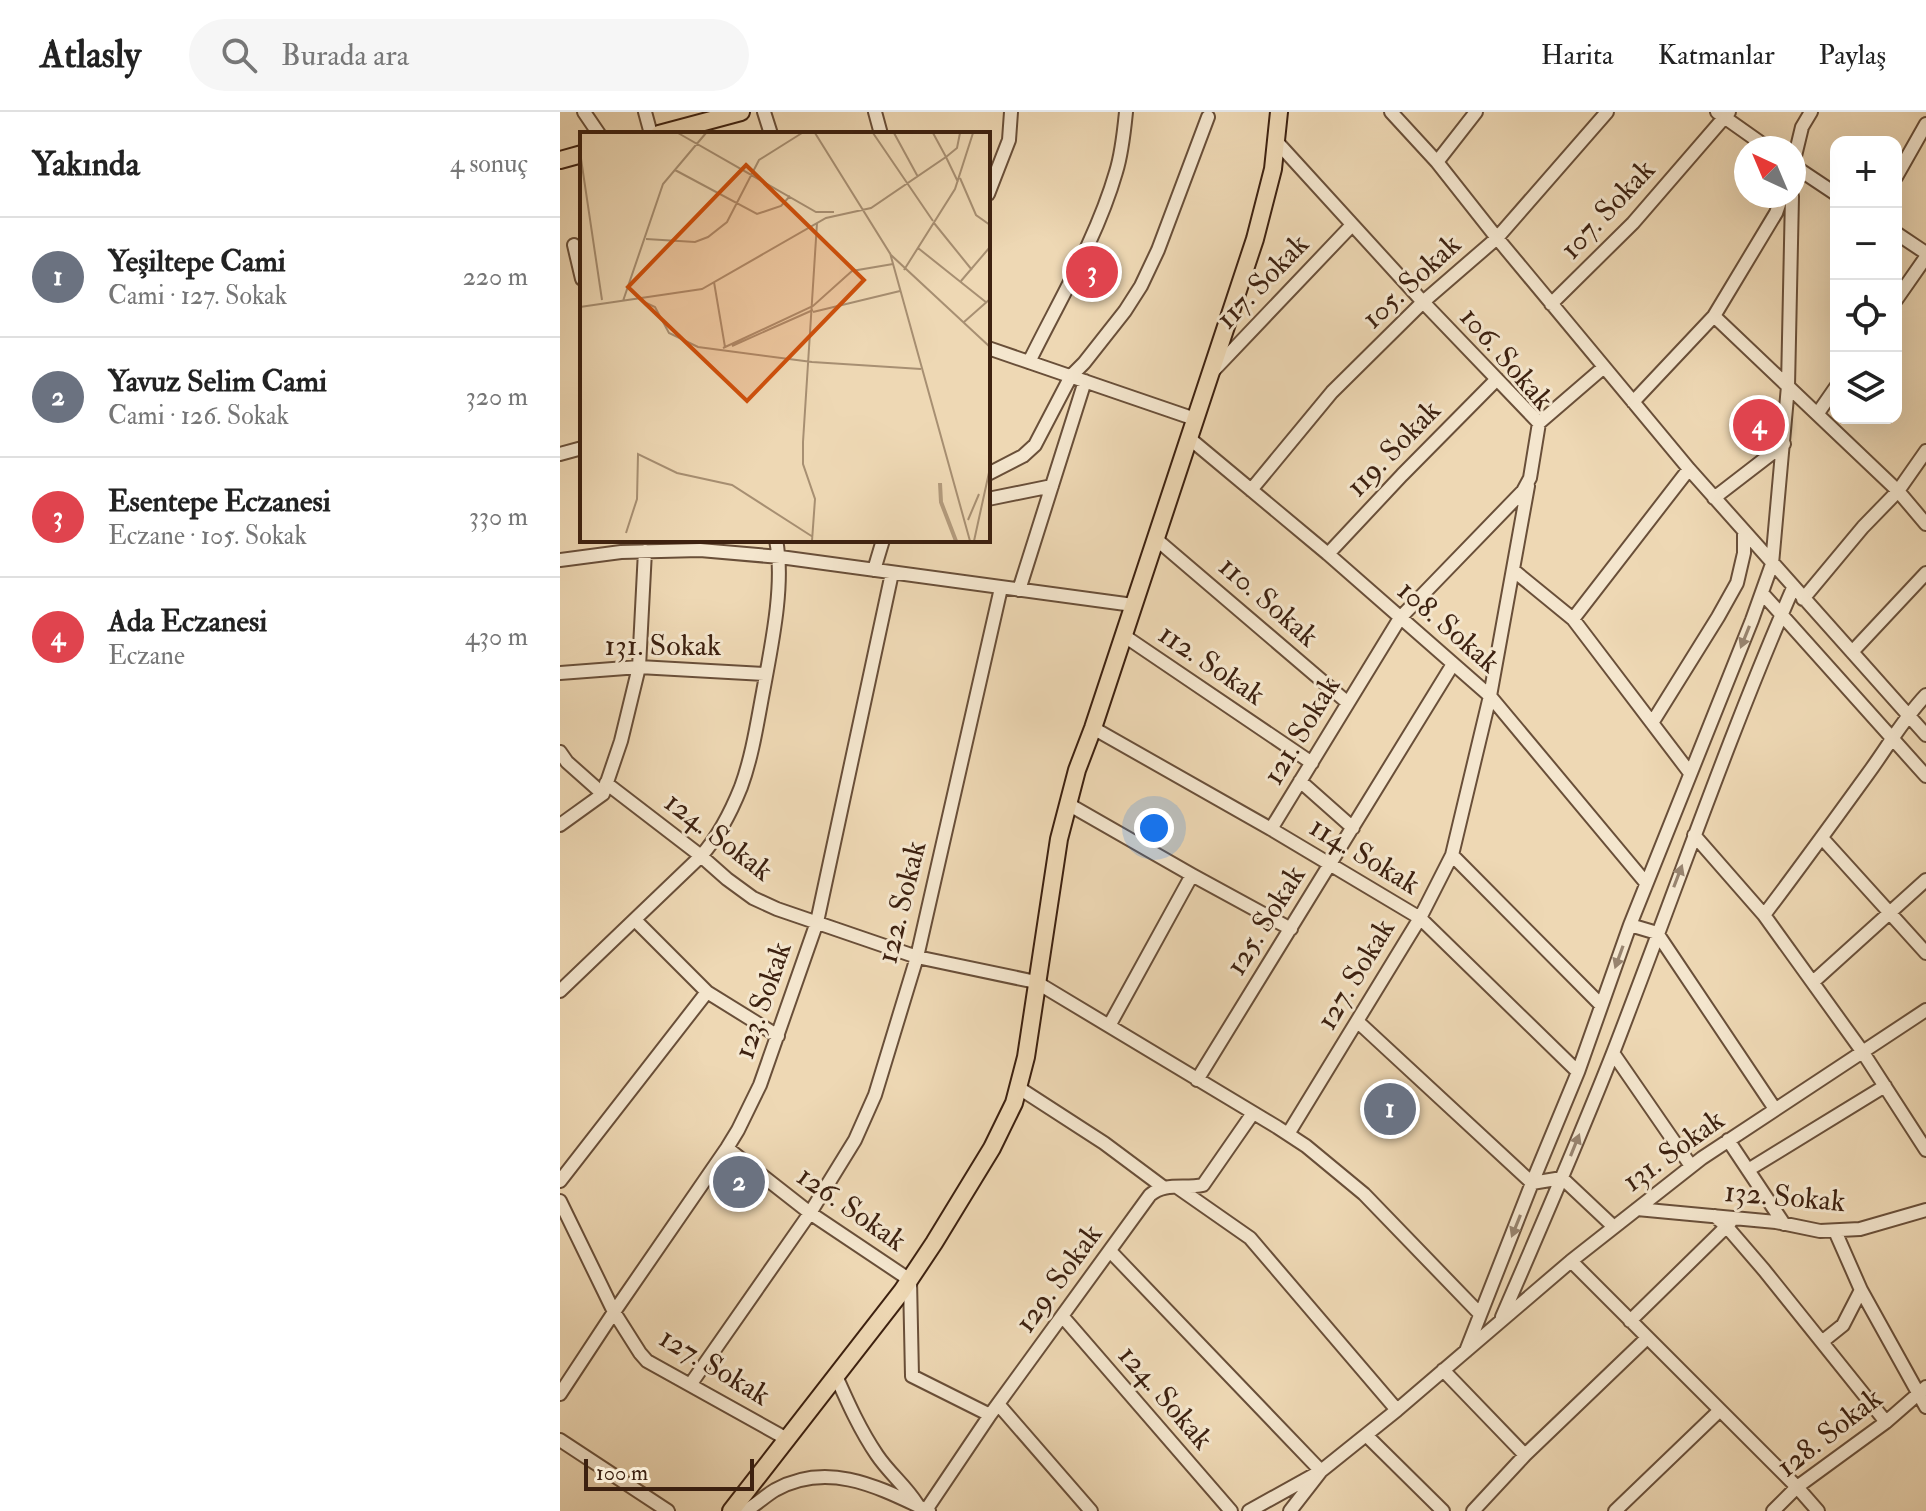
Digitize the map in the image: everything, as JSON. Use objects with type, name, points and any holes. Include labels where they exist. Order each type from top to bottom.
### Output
[{"type":"main road","points":[[666,132],[741,112]]},
{"type":"main road","points":[[731,1511],[910,1280],[992,1148],[1014,1103],[1026,1057],[1059,839],[1077,770],[1255,239],[1273,169],[1279,112]]},
{"type":"main road","points":[[1277,142],[1291,112]]},
{"type":"main road","points":[[560,160],[580,155]]},
{"type":"street","points":[[584,112],[598,132]]},
{"type":"street","points":[[645,112],[650,132]]},
{"type":"street","points":[[764,112],[770,132]]},
{"type":"street","points":[[875,112],[880,132]]},
{"type":"street","points":[[990,189],[1009,140],[1011,112]]},
{"type":"street","points":[[1029,362],[1104,206],[1117,172],[1126,112]]},
{"type":"street","points":[[1391,112],[1437,162],[1689,469],[1926,735]]},
{"type":"street","points":[[1437,162],[1476,112]]},
{"type":"street","name":"105. Sokak","points":[[1251,490],[1332,392],[1423,302],[1497,238],[1607,112]]},
{"type":"street","points":[[1800,136],[1811,112]]},
{"type":"street","points":[[1724,114],[1752,136]]},
{"type":"street","name":"107. Sokak","points":[[1551,304],[1633,223],[1724,114]]},
{"type":"street","points":[[990,473],[1023,456],[1035,445],[1071,376],[1115,326],[1141,286],[1158,250],[1208,117]]},
{"type":"street","points":[[1902,166],[1926,124]]},
{"type":"street","name":"106. Sokak","points":[[1277,142],[1539,423],[1530,478],[1523,491],[1400,618]]},
{"type":"street","points":[[1806,174],[1830,190]]},
{"type":"street","points":[[1633,402],[1714,316],[1778,208]]},
{"type":"street","points":[[1466,1351],[1578,1072],[1646,883],[1772,564],[1788,386],[1792,208]]},
{"type":"street","name":"117. Sokak","points":[[1210,373],[1352,225]]},
{"type":"street","points":[[1902,237],[1926,255],[1902,291]]},
{"type":"street","points":[[560,249],[578,244]]},
{"type":"street","points":[[1714,316],[1898,491],[1926,524]]},
{"type":"street","points":[[990,349],[1195,419]]},
{"type":"street","points":[[1539,423],[1604,367]]},
{"type":"street","name":"119. Sokak","points":[[1328,554],[1497,379]]},
{"type":"street","points":[[1019,590],[1085,381]]},
{"type":"street","points":[[1818,413],[1830,396]]},
{"type":"street","name":"108. Sokak","points":[[1189,438],[1490,696],[1646,883]]},
{"type":"street","points":[[1714,498],[1784,444]]},
{"type":"street","points":[[560,454],[580,449]]},
{"type":"street","points":[[1803,599],[1863,527],[1898,491],[1926,451]]},
{"type":"street","points":[[1573,619],[1689,469]]},
{"type":"street","name":"127. Sokak","points":[[1288,1134],[1420,918],[1452,855],[1490,696],[1530,478]]},
{"type":"street","points":[[990,499],[1052,486]]},
{"type":"street","points":[[1652,723],[1737,583],[1744,553],[1744,532]]},
{"type":"street","name":"110. Sokak","points":[[1156,539],[1348,703]]},
{"type":"street","points":[[560,991],[701,856],[713,842],[741,788],[772,642],[780,557],[776,542]]},
{"type":"street","points":[[874,570],[882,542]]},
{"type":"street","points":[[560,560],[621,552],[700,550],[780,557],[1133,605]]},
{"type":"street","points":[[560,825],[604,788],[621,741],[639,667],[645,551]]},
{"type":"street","points":[[1513,570],[1573,619],[1690,773]]},
{"type":"street","name":"123. Sokak","points":[[560,1394],[727,1148],[760,1085],[817,922],[892,573]]},
{"type":"street","points":[[1852,652],[1926,573]]},
{"type":"street","name":"122. Sokak","points":[[690,1385],[810,1213],[855,1140],[875,1095],[917,957],[1001,588]]},
{"type":"street","points":[[1501,1320],[1613,1053],[1694,835],[1793,588]]},
{"type":"street","points":[[1762,593],[1926,776]]},
{"type":"street","name":"121. Sokak","points":[[1271,829],[1400,618]]},
{"type":"street","name":"112. Sokak","points":[[1123,635],[1312,763]]},
{"type":"street","name":"125. Sokak","points":[[1197,1080],[1453,664]]},
{"type":"street","name":"131. Sokak","points":[[560,673],[639,667],[766,674]]},
{"type":"street","points":[[1764,915],[1893,740],[1907,715],[1926,695]]},
{"type":"street","name":"114. Sokak","points":[[1093,728],[1420,918],[1578,1072]]},
{"type":"street","name":"124. Sokak","points":[[560,752],[567,762],[701,856],[753,898],[917,957],[1036,982],[1288,1134],[1364,1194],[1480,1314]]},
{"type":"street","points":[[1300,781],[1353,828]]},
{"type":"street","points":[[1068,804],[1291,929]]},
{"type":"street","points":[[1694,835],[1764,915],[1862,1051],[1926,1150]]},
{"type":"street","points":[[1822,838],[1926,953]]},
{"type":"street","points":[[1452,855],[1601,1005]]},
{"type":"street","points":[[1109,1026],[1192,875]]},
{"type":"street","points":[[1813,982],[1926,880]]},
{"type":"street","points":[[635,920],[707,992],[778,1036]]},
{"type":"street","points":[[1630,925],[1657,933],[1775,1109]]},
{"type":"street","points":[[560,1181],[707,992]]},
{"type":"street","name":"131. Sokak","points":[[1321,1471],[1571,1261],[1691,1166],[1926,1010]]},
{"type":"street","points":[[1357,1021],[1532,1183]]},
{"type":"street","points":[[1613,1053],[1691,1166]]},
{"type":"street","points":[[1748,1170],[1885,1086]]},
{"type":"street","points":[[1019,1088],[1104,1143],[1163,1187],[1203,1185],[1253,1113]]},
{"type":"street","points":[[1913,1129],[1926,1124]]},
{"type":"street","points":[[1728,1140],[1784,1224]]},
{"type":"street","name":"126. Sokak","points":[[727,1148],[810,1213],[910,1280]]},
{"type":"street","points":[[1532,1183],[1562,1178]]},
{"type":"street","points":[[1562,1178],[1614,1227]]},
{"type":"street","name":"129. Sokak","points":[[923,1509],[1150,1195],[1163,1187]]},
{"type":"street","points":[[1177,1187],[1250,1238],[1397,1410]]},
{"type":"street","name":"127. Sokak","points":[[560,1201],[614,1312],[647,1361],[787,1439]]},
{"type":"street","name":"132. Sokak","points":[[1637,1209],[1715,1216],[1731,1222],[1784,1224],[1820,1231],[1860,1229],[1926,1210]]},
{"type":"street","points":[[1630,1321],[1731,1222],[1886,1422]]},
{"type":"street","points":[[1835,1231],[1861,1290],[1922,1391],[1926,1407]]},
{"type":"street","points":[[1110,1251],[1321,1471]]},
{"type":"street","points":[[1571,1261],[1818,1511]]},
{"type":"street","points":[[910,1280],[912,1376],[990,1415]]},
{"type":"street","points":[[1823,1341],[1843,1325],[1861,1290]]},
{"type":"street","name":"124. Sokak","points":[[1063,1317],[1231,1511]]},
{"type":"street","points":[[1473,1511],[1525,1455],[1647,1338]]},
{"type":"street","points":[[1443,1370],[1525,1455]]},
{"type":"street","points":[[836,1376],[849,1407],[878,1457],[923,1509]]},
{"type":"street","name":"128. Sokak","points":[[1773,1511],[1797,1487],[1886,1422],[1922,1391]]},
{"type":"street","points":[[998,1404],[1091,1511]]},
{"type":"street","points":[[1615,1511],[1719,1411]]},
{"type":"street","points":[[1366,1435],[1443,1511]]},
{"type":"street","points":[[560,1440],[668,1511]]},
{"type":"street","points":[[1249,1511],[1321,1471]]},
{"type":"street","points":[[1285,1491],[1296,1509],[1321,1471]]},
{"type":"street","points":[[745,1511],[787,1484],[820,1477],[856,1480],[884,1489],[923,1509]]},
{"type":"place","name":"Esentepe Eczanesi","points":[[1092,272]]},
{"type":"place","name":"Ada Eczanesi","points":[[1759,425]]},
{"type":"place","name":"Yeşiltepe Cami","points":[[1390,1109]]},
{"type":"place","name":"Yavuz Selim Cami","points":[[739,1182]]}]
